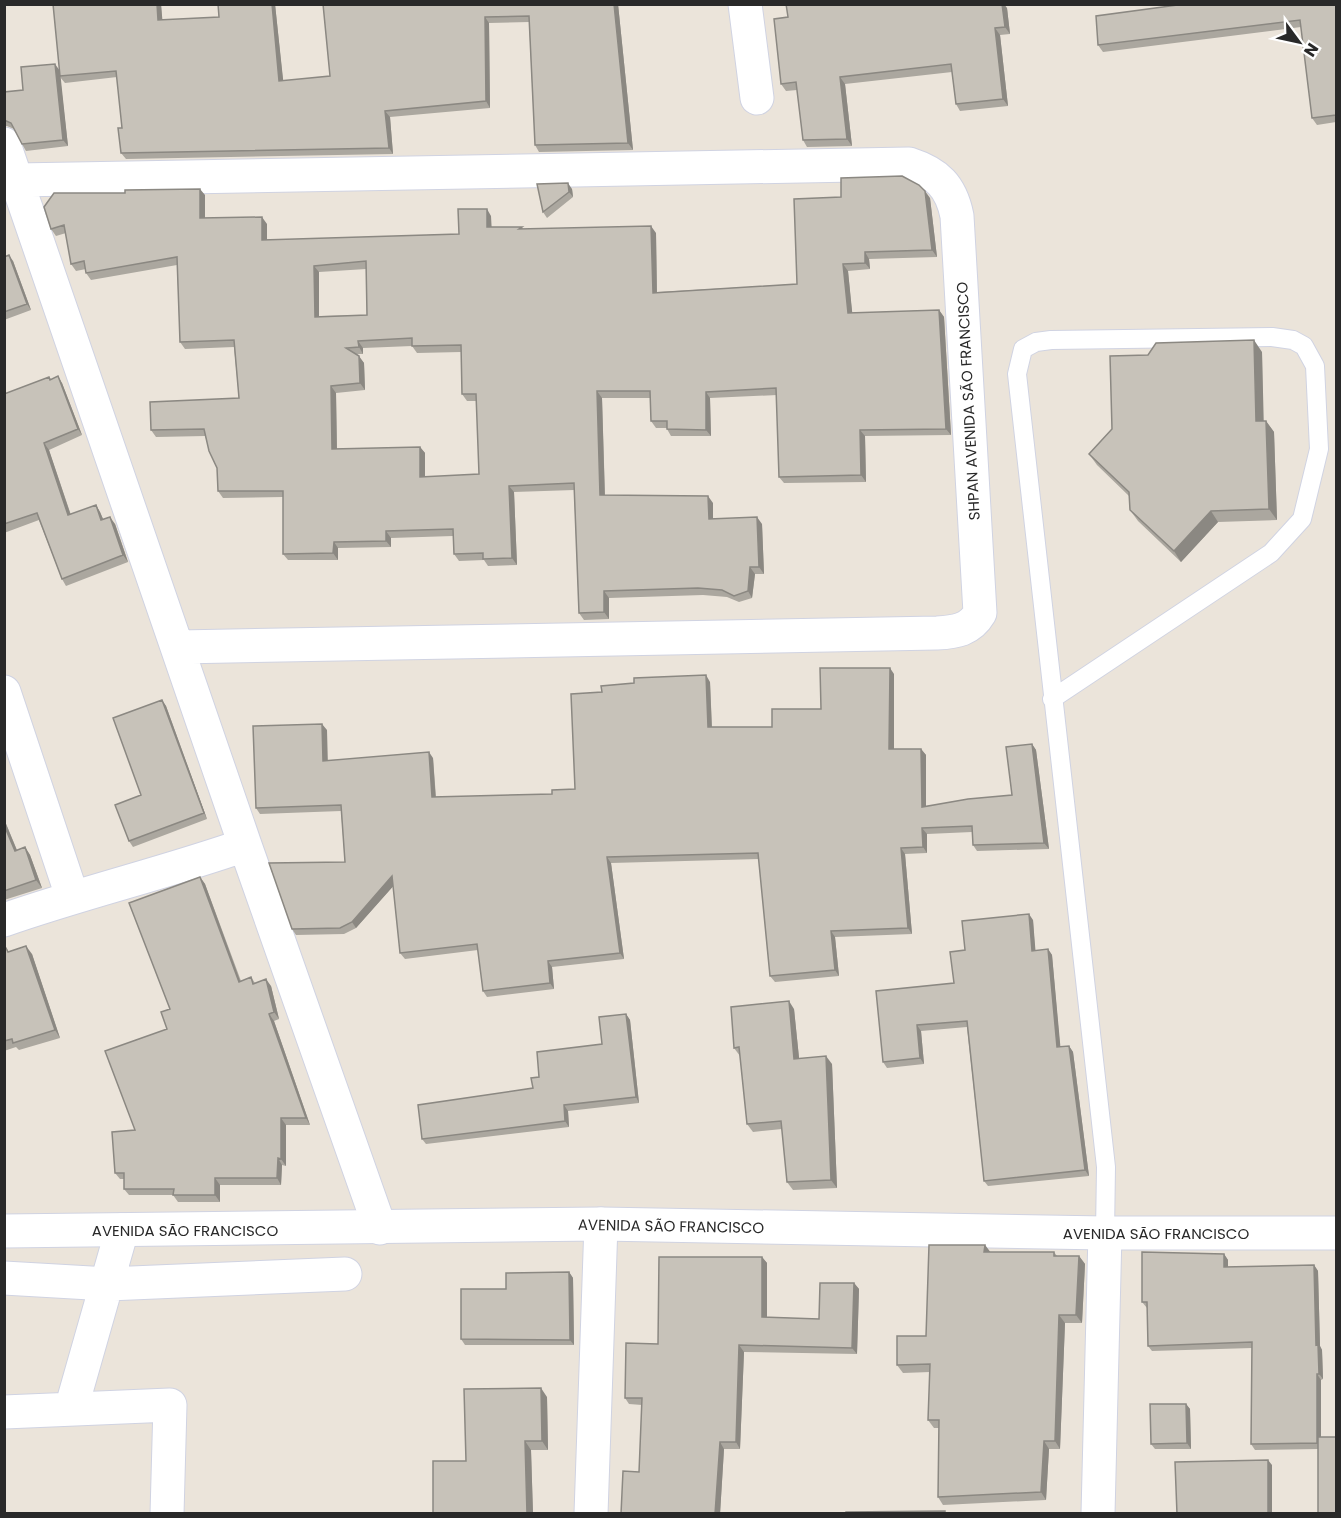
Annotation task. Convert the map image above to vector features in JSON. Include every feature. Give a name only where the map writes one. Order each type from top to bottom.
[{"type":"street","points":[[745,4],[757,98]]},
{"type":"street","points":[[4,144],[245,845],[380,1228]]},
{"type":"street","name":"SHPAN AVENIDA SÃO FRANCISCO","points":[[17,180],[909,164],[928,170],[954,197],[957,216],[980,613],[974,623],[965,629],[937,633],[178,647]]},
{"type":"street","points":[[4,692],[72,896]]},
{"type":"street","points":[[4,920],[72,896],[201,860],[245,845]]},
{"type":"street","points":[[591,1514],[601,1224]]},
{"type":"street","name":"AVENIDA SÃO FRANCISCO","points":[[4,1231],[601,1224],[1105,1233],[1336,1233]]},
{"type":"street","points":[[71,1409],[122,1230]]},
{"type":"street","points":[[1098,1514],[1105,1233]]},
{"type":"street","points":[[4,1278],[108,1284],[345,1274]]},
{"type":"street","points":[[4,1412],[170,1405],[166,1514]]},
{"type":"lane","points":[[1052,699],[1271,553],[1302,519],[1319,449],[1315,366],[1304,346],[1293,340],[1272,337],[1051,340],[1036,342],[1023,349],[1017,374],[1052,699],[1106,1167],[1105,1233]]},
{"type":"building","points":[[53,4],[157,4],[158,20],[219,17],[218,4],[272,4],[279,81],[330,76],[323,4],[614,4],[628,143],[535,145],[529,16],[485,17],[486,101],[385,111],[389,148],[121,153],[118,128],[122,128],[116,71],[60,76]]},
{"type":"building","points":[[786,4],[1002,4],[1005,27],[995,28],[1003,99],[956,104],[951,64],[840,77],[847,139],[803,140],[796,82],[781,84],[774,19],[788,17]]},
{"type":"building","points":[[1185,4],[1336,4],[1336,115],[1312,118],[1300,20],[1098,45],[1096,16]]},
{"type":"building","points":[[55,64],[63,140],[22,144],[11,123],[4,120],[4,92],[23,90],[21,67]]},
{"type":"building","points":[[902,176],[925,191],[932,250],[865,252],[865,263],[843,264],[848,313],[939,310],[946,429],[860,430],[861,475],[779,477],[776,388],[706,392],[706,430],[667,429],[667,421],[651,421],[650,391],[597,391],[600,495],[708,496],[709,519],[757,517],[759,567],[750,567],[748,591],[734,596],[722,590],[698,588],[604,591],[604,612],[579,613],[574,483],[509,486],[512,558],[483,559],[483,553],[454,554],[453,529],[386,531],[386,541],[334,542],[333,553],[283,554],[283,491],[218,491],[217,468],[209,451],[204,429],[151,430],[150,402],[239,398],[234,340],[180,342],[177,257],[86,273],[84,261],[71,264],[64,225],[51,229],[44,207],[54,193],[125,193],[125,190],[200,189],[200,218],[262,217],[262,240],[459,234],[458,209],[487,209],[487,227],[522,227],[519,229],[651,226],[653,293],[797,284],[794,199],[841,197],[841,178]],"holes":[[[366,261],[367,315],[315,317],[314,266]],[[412,338],[412,346],[461,345],[462,394],[476,394],[479,474],[420,477],[420,447],[332,449],[331,386],[360,383],[359,356],[346,348],[359,347],[358,341]]]},
{"type":"building","points":[[568,183],[569,192],[543,212],[537,184]]},
{"type":"building","points":[[9,255],[27,304],[4,312],[4,257]]},
{"type":"building","points":[[1254,340],[1256,421],[1266,421],[1269,509],[1211,511],[1174,551],[1130,510],[1129,492],[1089,454],[1112,429],[1110,356],[1148,355],[1156,343]]},
{"type":"building","points":[[58,376],[78,429],[44,443],[68,515],[96,505],[101,520],[110,517],[123,555],[62,579],[37,513],[4,524],[4,394],[49,377],[50,380]]},
{"type":"building","points":[[820,668],[890,668],[889,749],[921,749],[922,807],[968,799],[1012,795],[1006,747],[1032,744],[1044,843],[973,845],[972,826],[922,828],[923,847],[901,848],[908,928],[831,931],[835,970],[770,976],[758,853],[607,857],[620,953],[548,961],[550,983],[483,991],[477,944],[400,953],[392,876],[352,922],[340,928],[292,929],[269,863],[345,862],[341,805],[256,808],[253,726],[322,724],[323,761],[429,752],[432,797],[552,794],[552,790],[575,789],[571,694],[602,692],[601,686],[634,683],[634,678],[706,675],[708,727],[772,727],[772,709],[821,709]]},
{"type":"building","points":[[162,700],[204,813],[129,841],[115,805],[141,795],[113,718]]},
{"type":"building","points":[[4,825],[15,851],[25,847],[36,880],[4,891]]},
{"type":"building","points":[[200,877],[239,982],[251,977],[253,984],[266,979],[274,1012],[269,1014],[306,1118],[281,1118],[281,1159],[278,1158],[277,1178],[215,1178],[215,1195],[173,1195],[174,1189],[124,1189],[124,1173],[115,1173],[112,1132],[135,1130],[105,1051],[167,1029],[161,1012],[170,1009],[129,903]]},
{"type":"building","points":[[1029,914],[1032,951],[1048,949],[1057,1047],[1069,1046],[1085,1170],[984,1181],[967,1021],[917,1025],[920,1058],[883,1062],[876,991],[954,983],[950,952],[965,950],[962,921]]},
{"type":"building","points":[[26,946],[55,1030],[13,1043],[12,1039],[4,1041],[4,948],[8,952]]},
{"type":"building","points":[[789,1001],[794,1059],[826,1056],[831,1180],[787,1182],[781,1121],[747,1124],[739,1047],[734,1048],[731,1007]]},
{"type":"building","points":[[626,1014],[636,1097],[564,1105],[565,1121],[422,1139],[418,1105],[533,1088],[531,1078],[539,1077],[537,1052],[602,1044],[599,1017]]},
{"type":"building","points":[[929,1245],[985,1245],[984,1252],[1054,1252],[1054,1256],[1079,1256],[1076,1315],[1059,1315],[1055,1441],[1044,1441],[1041,1492],[938,1497],[939,1420],[928,1420],[930,1364],[897,1365],[897,1336],[926,1336]]},
{"type":"building","points":[[1142,1252],[1224,1254],[1224,1267],[1314,1265],[1319,1374],[1317,1374],[1317,1443],[1251,1444],[1252,1342],[1148,1346],[1147,1302],[1142,1302]]},
{"type":"building","points":[[659,1257],[762,1257],[762,1317],[819,1319],[820,1283],[854,1283],[852,1348],[739,1345],[736,1442],[720,1442],[715,1514],[621,1514],[623,1471],[639,1472],[642,1398],[625,1398],[626,1343],[658,1344]]},
{"type":"building","points":[[569,1272],[570,1340],[461,1339],[461,1289],[506,1289],[506,1273]]},
{"type":"building","points":[[541,1388],[542,1441],[525,1441],[527,1514],[433,1514],[433,1461],[466,1461],[464,1389]]},
{"type":"building","points":[[1150,1404],[1186,1404],[1187,1443],[1151,1444]]},
{"type":"building","points":[[1318,1437],[1336,1437],[1336,1514],[1318,1514]]},
{"type":"building","points":[[1268,1460],[1268,1514],[1177,1514],[1175,1462]]},
{"type":"building","points":[[945,1511],[945,1514],[846,1514],[846,1512]]}]
